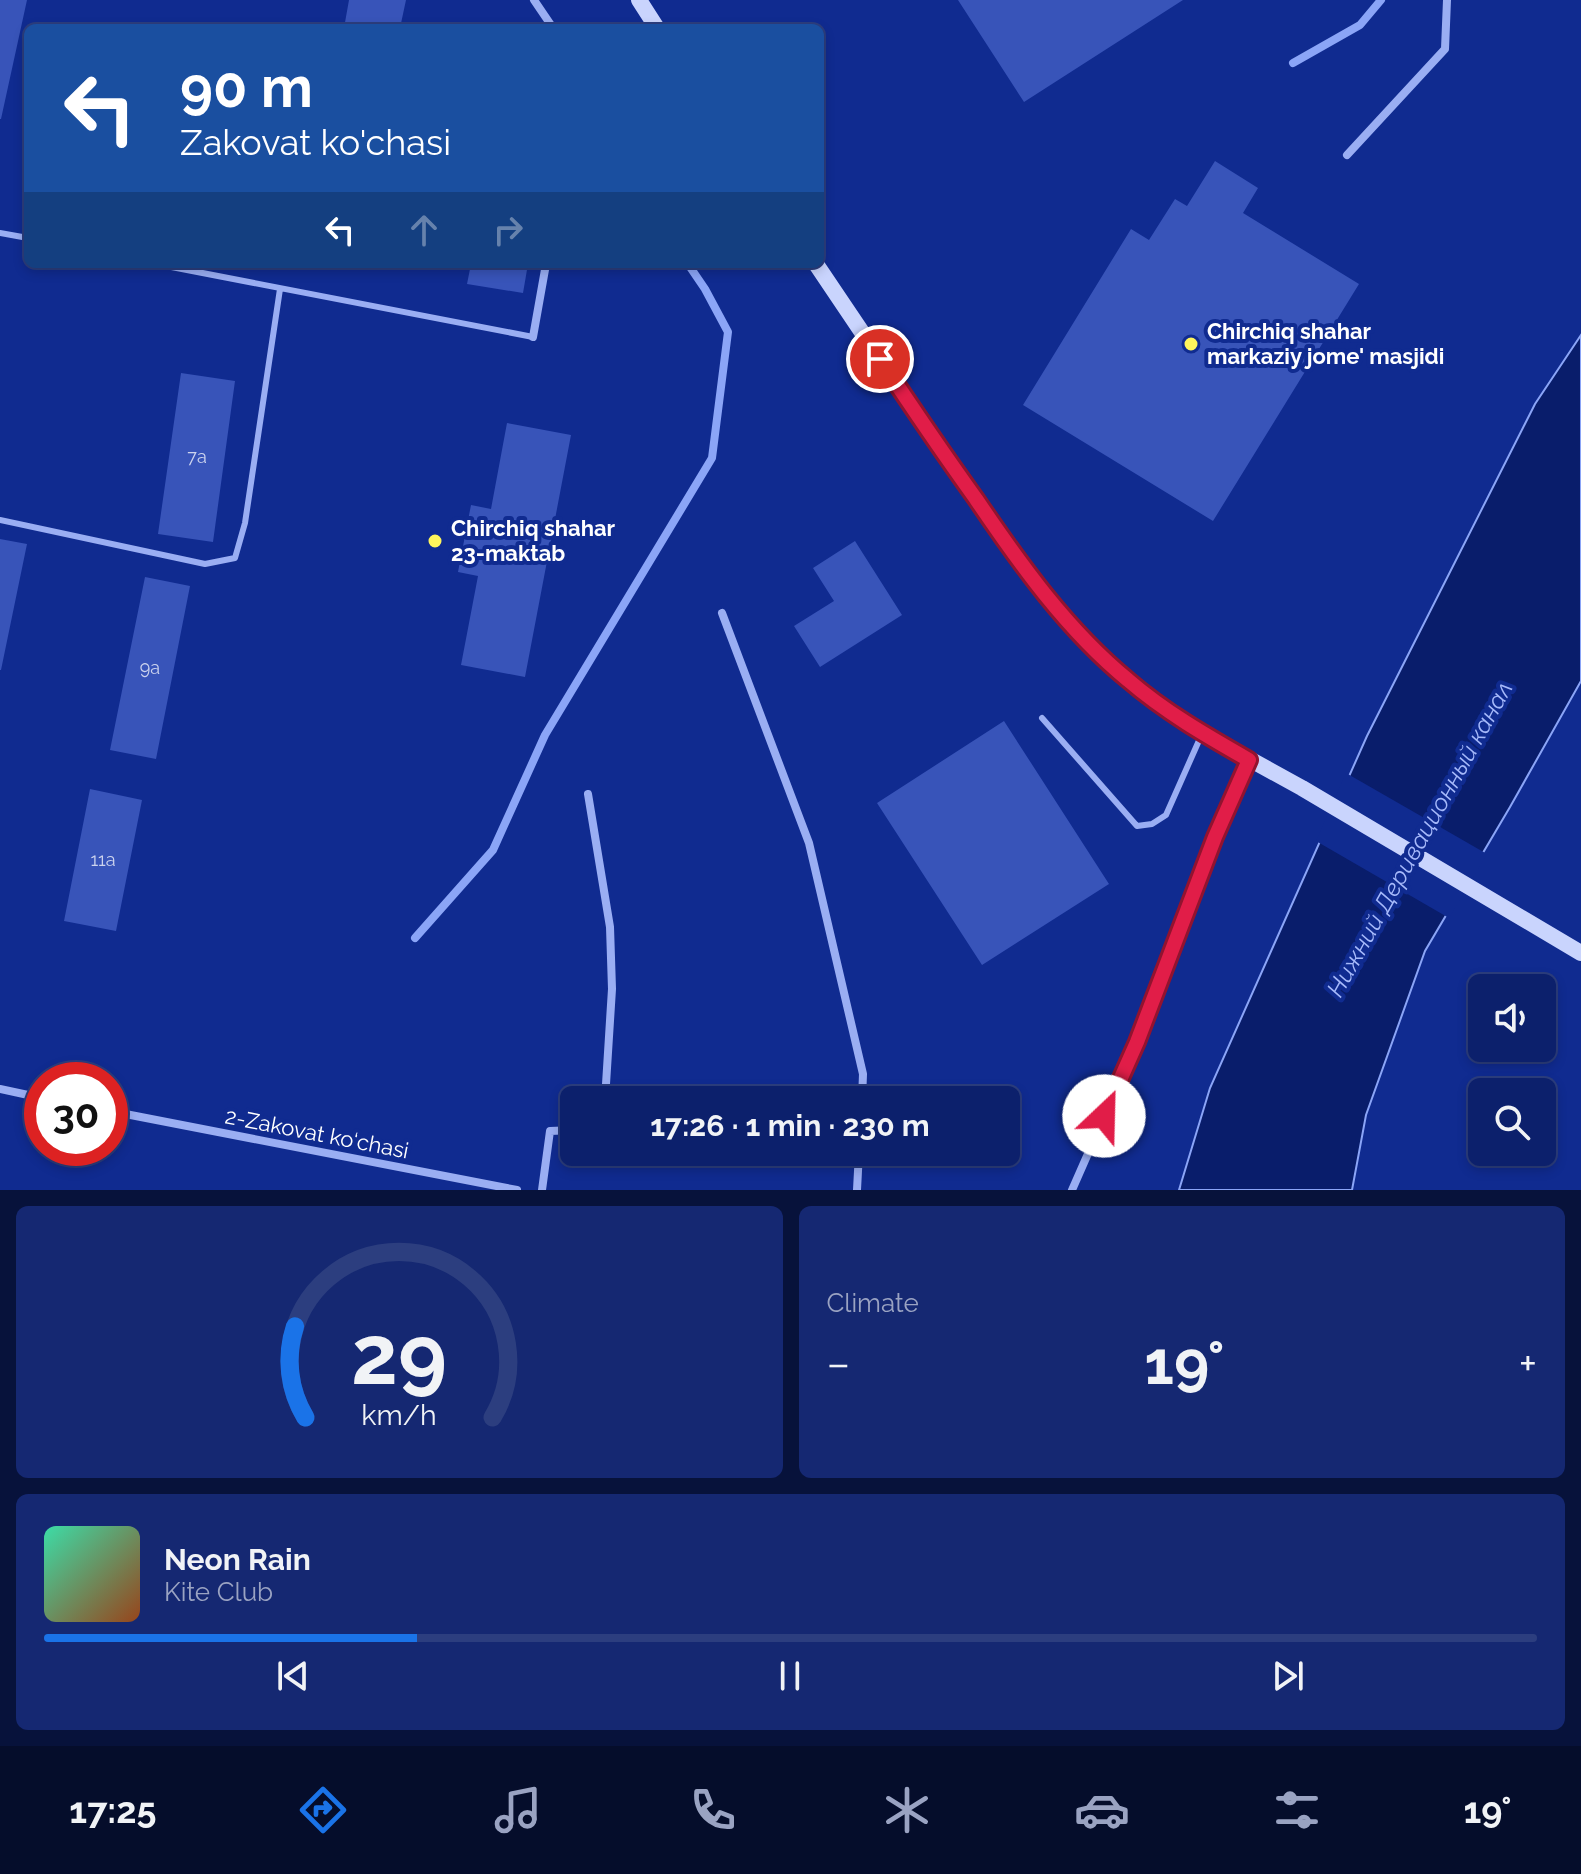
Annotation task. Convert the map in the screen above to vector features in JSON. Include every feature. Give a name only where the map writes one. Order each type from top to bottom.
[{"type":"main road","points":[[639,0],[654,24]]},
{"type":"main road","points":[[819,268],[992,524],[1060,614],[1093,649],[1164,708],[1202,733],[1302,788],[1581,953]]},
{"type":"street","points":[[534,0],[550,24]]},
{"type":"street","points":[[1347,155],[1445,49],[1447,0]]},
{"type":"street","points":[[533,337],[545,268]]},
{"type":"street","points":[[722,613],[809,843],[863,1074],[863,1086]]},
{"type":"street","points":[[1072,1190],[1137,1042],[1215,837],[1249,760]]},
{"type":"street","points":[[588,794],[610,927],[612,989],[606,1086]]},
{"type":"street","points":[[0,1089],[24,1094]]},
{"type":"street","name":"2-Zakovat ko‘chasi","points":[[128,1114],[517,1190]]},
{"type":"street","points":[[542,1190],[550,1131],[560,1131]]},
{"type":"street","points":[[857,1190],[858,1166]]},
{"type":"lane","points":[[0,233],[24,237]]},
{"type":"lane","points":[[176,268],[533,337]]},
{"type":"lane","points":[[0,520],[205,564],[235,558],[245,523],[280,289]]},
{"type":"lane","points":[[1042,718],[1137,826],[1152,824],[1166,815],[1202,733]]},
{"type":"water","name":"Нижний Деривационный канал","points":[[1581,335],[1581,681],[1425,951],[1366,1115],[1352,1190],[1179,1190],[1210,1088],[1367,736],[1535,404]]},
{"type":"pier","points":[[1346,773],[1487,854],[1449,918],[1316,841]]},
{"type":"building","points":[[0,0],[27,0],[1,119],[0,119]]},
{"type":"building","points":[[349,0],[406,0],[401,24],[345,24]]},
{"type":"building","points":[[958,0],[1183,0],[1024,102]]},
{"type":"building","name":"Chirchiq shahar markaziy jome' masjidi","points":[[1215,161],[1258,188],[1243,213],[1359,284],[1213,521],[1023,405],[1131,229],[1149,240],[1175,199],[1187,206]]},
{"type":"building","points":[[470,268],[527,268],[523,293],[467,284]]},
{"type":"building","points":[[181,373],[235,381],[213,542],[158,534]]},
{"type":"building","points":[[507,423],[571,435],[525,677],[461,665],[478,576],[458,572],[471,505],[491,509]]},
{"type":"building","points":[[0,539],[27,544],[1,670],[0,670]]},
{"type":"building","points":[[855,541],[902,615],[820,667],[794,626],[834,601],[813,568]]},
{"type":"building","points":[[145,577],[190,586],[156,759],[110,750]]},
{"type":"building","points":[[1004,721],[1109,884],[982,965],[877,803]]},
{"type":"building","points":[[90,789],[142,800],[116,931],[64,921]]},
{"type":"waterway","points":[[1293,63],[1360,25],[1381,0]]},
{"type":"waterway","points":[[415,938],[493,850],[545,735],[712,458],[728,332],[691,268]]},
{"type":"place","name":"Chirchiq shahar markaziy jome' masjidi","points":[[1191,344]]},
{"type":"place","name":"Chirchiq shahar 23-maktab","points":[[435,541]]},
{"type":"route","points":[[880,359],[1001,536],[1060,614],[1093,649],[1164,708],[1249,760],[1215,837],[1137,1042],[1104,1116]]}]
